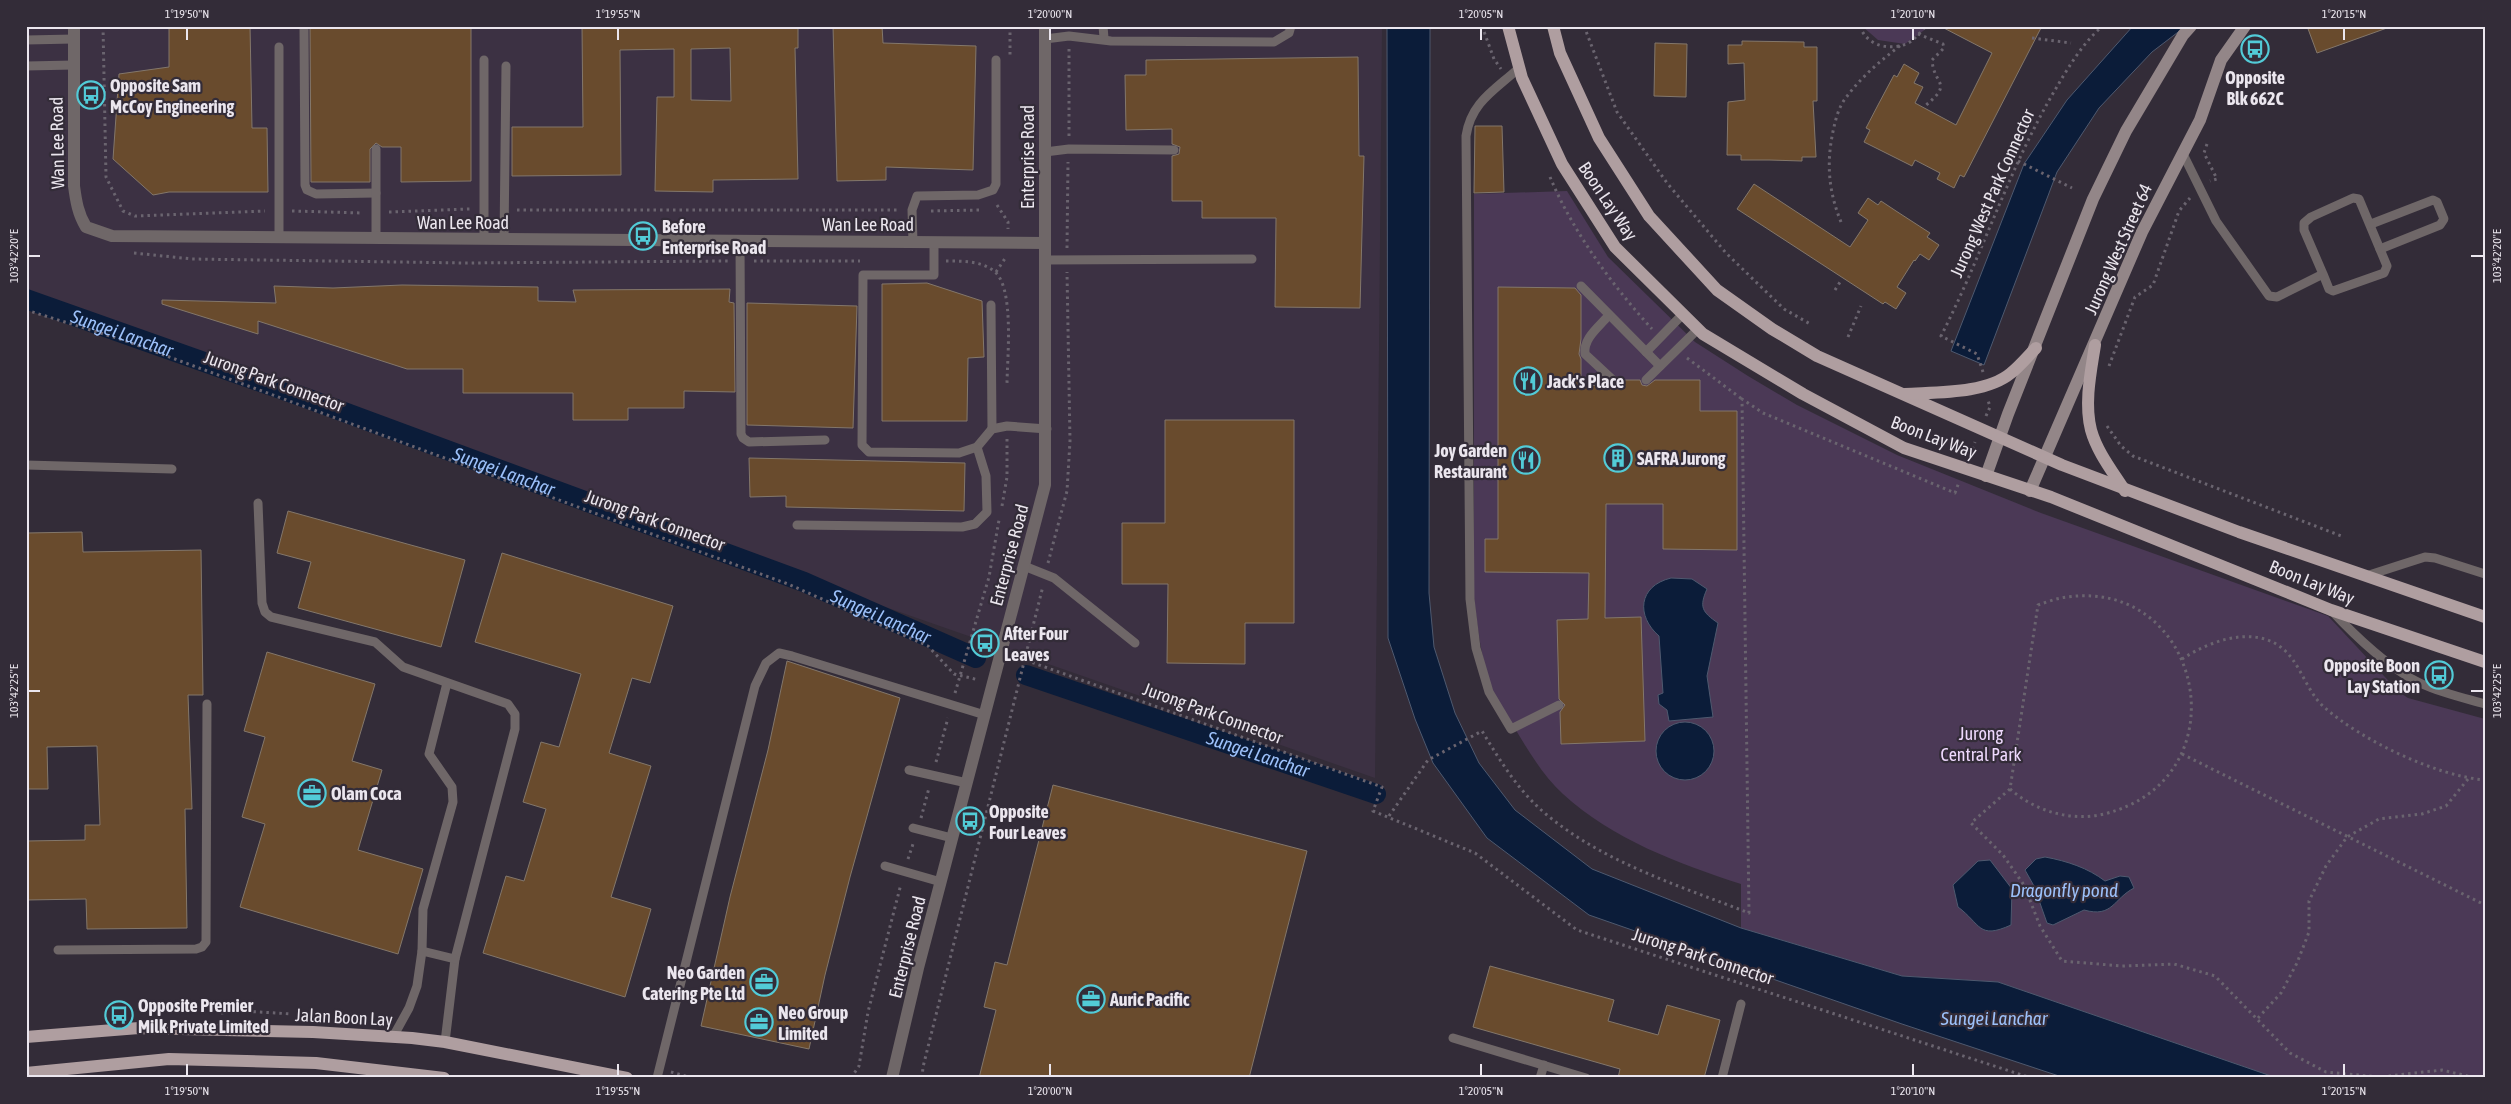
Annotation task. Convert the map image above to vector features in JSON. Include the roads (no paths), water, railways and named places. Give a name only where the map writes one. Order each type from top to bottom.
[{"type":"main road","name":"Boon Lay Way","points":[[1508,26],[1519,68],[1562,164],[1615,247],[1703,334],[1803,394],[1904,448],[2116,522],[2331,610],[2485,662]]},
{"type":"main road","name":"Boon Lay Way","points":[[1553,26],[1560,52],[1599,138],[1648,216],[1717,290],[1817,356],[1980,430],[2000,436],[2125,491],[2485,617]]},
{"type":"main road","points":[[2095,344],[2088,400],[2091,429],[2100,450],[2125,491]]},
{"type":"main road","points":[[1903,394],[1965,390],[1985,386],[2010,374],[2036,348]]},
{"type":"main road","name":"Jalan Boon Lay","points":[[26,1037],[139,1028],[392,1036],[445,1042],[627,1078]]},
{"type":"main road","points":[[26,1073],[170,1059],[316,1063],[444,1078]]},
{"type":"street","points":[[1986,476],[2093,199],[2126,131],[2183,35],[2191,26]]},
{"type":"street","name":"Jurong West Street 64","points":[[2030,491],[2142,232],[2200,120],[2221,60],[2245,26]]},
{"type":"street","name":"Wan Lee Road","points":[[74,32],[74,186],[80,217],[86,227],[98,233],[119,237],[1045,243]]},
{"type":"street","name":"Enterprise Road","points":[[892,1078],[952,838],[1045,485],[1047,429],[1045,33]]},
{"type":"lane","points":[[1103,26],[1104,38]]},
{"type":"lane","points":[[1045,33],[1104,38],[1111,41],[1274,42],[1289,33],[1291,26]]},
{"type":"lane","points":[[304,28],[305,185],[307,190],[316,194],[376,193]]},
{"type":"lane","points":[[26,40],[74,32]]},
{"type":"lane","points":[[279,47],[280,238]]},
{"type":"lane","points":[[484,60],[484,240]]},
{"type":"lane","points":[[913,242],[912,210],[917,196],[978,195],[993,190],[996,184],[996,60]]},
{"type":"lane","points":[[26,66],[74,65]]},
{"type":"lane","points":[[504,240],[506,66]]},
{"type":"lane","points":[[1519,68],[1477,104],[1472,113],[1466,136],[1470,599],[1476,648],[1490,692],[1511,729],[1559,705]]},
{"type":"lane","points":[[376,148],[376,239]]},
{"type":"lane","points":[[1045,152],[1068,150],[1174,150]]},
{"type":"lane","points":[[2183,154],[2216,221],[2269,296],[2277,297],[2323,274]]},
{"type":"lane","points":[[2356,198],[2359,199],[2372,224],[2387,266],[2384,273],[2333,291],[2329,289],[2304,230],[2304,223],[2311,217],[2356,198]]},
{"type":"lane","points":[[2372,224],[2433,200],[2437,202],[2444,219],[2440,225],[2380,250]]},
{"type":"lane","points":[[740,240],[741,434],[743,438],[750,442],[825,440]]},
{"type":"lane","points":[[934,242],[934,275],[864,276],[862,445],[869,452],[959,453],[977,447],[992,429],[1007,426],[1047,429]]},
{"type":"lane","points":[[1045,260],[1252,259]]},
{"type":"lane","points":[[1581,286],[1608,316],[1660,366]]},
{"type":"lane","points":[[991,304],[992,429]]},
{"type":"lane","points":[[1646,352],[1683,314]]},
{"type":"lane","points":[[1608,316],[1586,342],[1584,348],[1585,354],[1614,380]]},
{"type":"lane","points":[[1646,380],[1698,329]]},
{"type":"lane","points":[[797,525],[962,527],[975,524],[987,512],[986,476],[977,447]]},
{"type":"lane","points":[[26,465],[172,469]]},
{"type":"lane","points":[[258,503],[262,604],[265,612],[271,617],[374,642],[403,667],[512,707],[516,720],[515,729],[455,959],[445,1042]]},
{"type":"lane","points":[[2366,576],[2425,557],[2436,558],[2485,574]]},
{"type":"lane","points":[[1024,566],[1054,578],[1135,643]]},
{"type":"lane","points":[[2331,610],[2358,639],[2409,677],[2423,684],[2485,704]]},
{"type":"lane","points":[[657,1078],[755,686],[766,664],[779,654],[792,656],[985,715]]},
{"type":"lane","points":[[392,1036],[409,1008],[417,986],[422,950],[423,909],[453,802],[452,787],[430,754],[447,682]]},
{"type":"lane","points":[[58,950],[196,949],[202,947],[206,942],[207,704]]},
{"type":"lane","points":[[910,770],[967,783]]},
{"type":"lane","points":[[913,828],[952,838]]},
{"type":"lane","points":[[885,866],[941,882]]},
{"type":"lane","points":[[422,950],[455,959]]},
{"type":"lane","points":[[1722,1078],[1741,1004]]},
{"type":"lane","points":[[1453,1038],[1586,1078]]},
{"type":"lane","points":[[1540,1078],[1544,1065]]},
{"type":"water","name":"Sungei Lanchar","points":[[1387,26],[1430,26],[1429,593],[1434,647],[1455,713],[1479,763],[1515,810],[1592,869],[1741,928],[1902,976],[1998,982],[2277,1078],[2065,1078],[1902,1024],[1589,915],[1487,838],[1433,763],[1415,719],[1388,638]]},
{"type":"water","points":[[2133,26],[2186,26],[2152,52],[2099,108],[2057,172],[1984,365],[1951,351],[2024,164],[2067,100]]},
{"type":"water","points":[[1671,578],[1692,579],[1707,589],[1703,600],[1704,609],[1708,616],[1718,623],[1707,676],[1713,717],[1669,721],[1667,710],[1659,704],[1658,695],[1663,693],[1659,636],[1647,620],[1644,603],[1652,588],[1660,582]]},
{"type":"water","points":[[1685,722],[1696,724],[1709,735],[1714,751],[1712,762],[1701,775],[1685,780],[1674,778],[1661,767],[1656,751],[1658,740],[1669,727]]},
{"type":"water","name":"Dragonfly pond","points":[[2045,857],[2092,872],[2105,881],[2120,876],[2129,877],[2134,888],[2107,909],[2094,912],[2084,910],[2053,925],[2047,923],[2034,886],[2025,870],[2036,859]]},
{"type":"water","name":"Dragonfly pond","points":[[1990,860],[2012,889],[2011,925],[1992,931],[1981,928],[1958,907],[1953,885],[1978,861]]},
{"type":"waterway","name":"Sungei Lanchar","points":[[26,299],[306,398],[804,582],[976,658]]},
{"type":"waterway","name":"Sungei Lanchar","points":[[1026,675],[1376,794]]},
{"type":"place","name":"Opposite Blk 662C","points":[[2255,49]]},
{"type":"place","name":"Opposite Sam McCoy Engineering","points":[[91,95]]},
{"type":"place","name":"Before Enterprise Road","points":[[643,236]]},
{"type":"place","name":"Jack's Place","points":[[1528,381]]},
{"type":"place","name":"SAFRA Jurong","points":[[1618,458]]},
{"type":"place","name":"Joy Garden Restaurant","points":[[1526,460]]},
{"type":"place","name":"After Four Leaves","points":[[985,643]]},
{"type":"place","name":"Opposite Boon Lay Station","points":[[2439,675]]},
{"type":"place","name":"Olam Coca","points":[[312,793]]},
{"type":"place","name":"Opposite Four Leaves","points":[[970,821]]},
{"type":"place","name":"Neo Garden Catering Pte Ltd","points":[[764,982]]},
{"type":"place","name":"Auric Pacific","points":[[1091,999]]},
{"type":"place","name":"Opposite Premier Milk Private Limited","points":[[119,1015]]},
{"type":"place","name":"Neo Group Limited","points":[[759,1022]]},
{"type":"park label","name":"Jurong Central Park","points":[[1981,743]]}]
